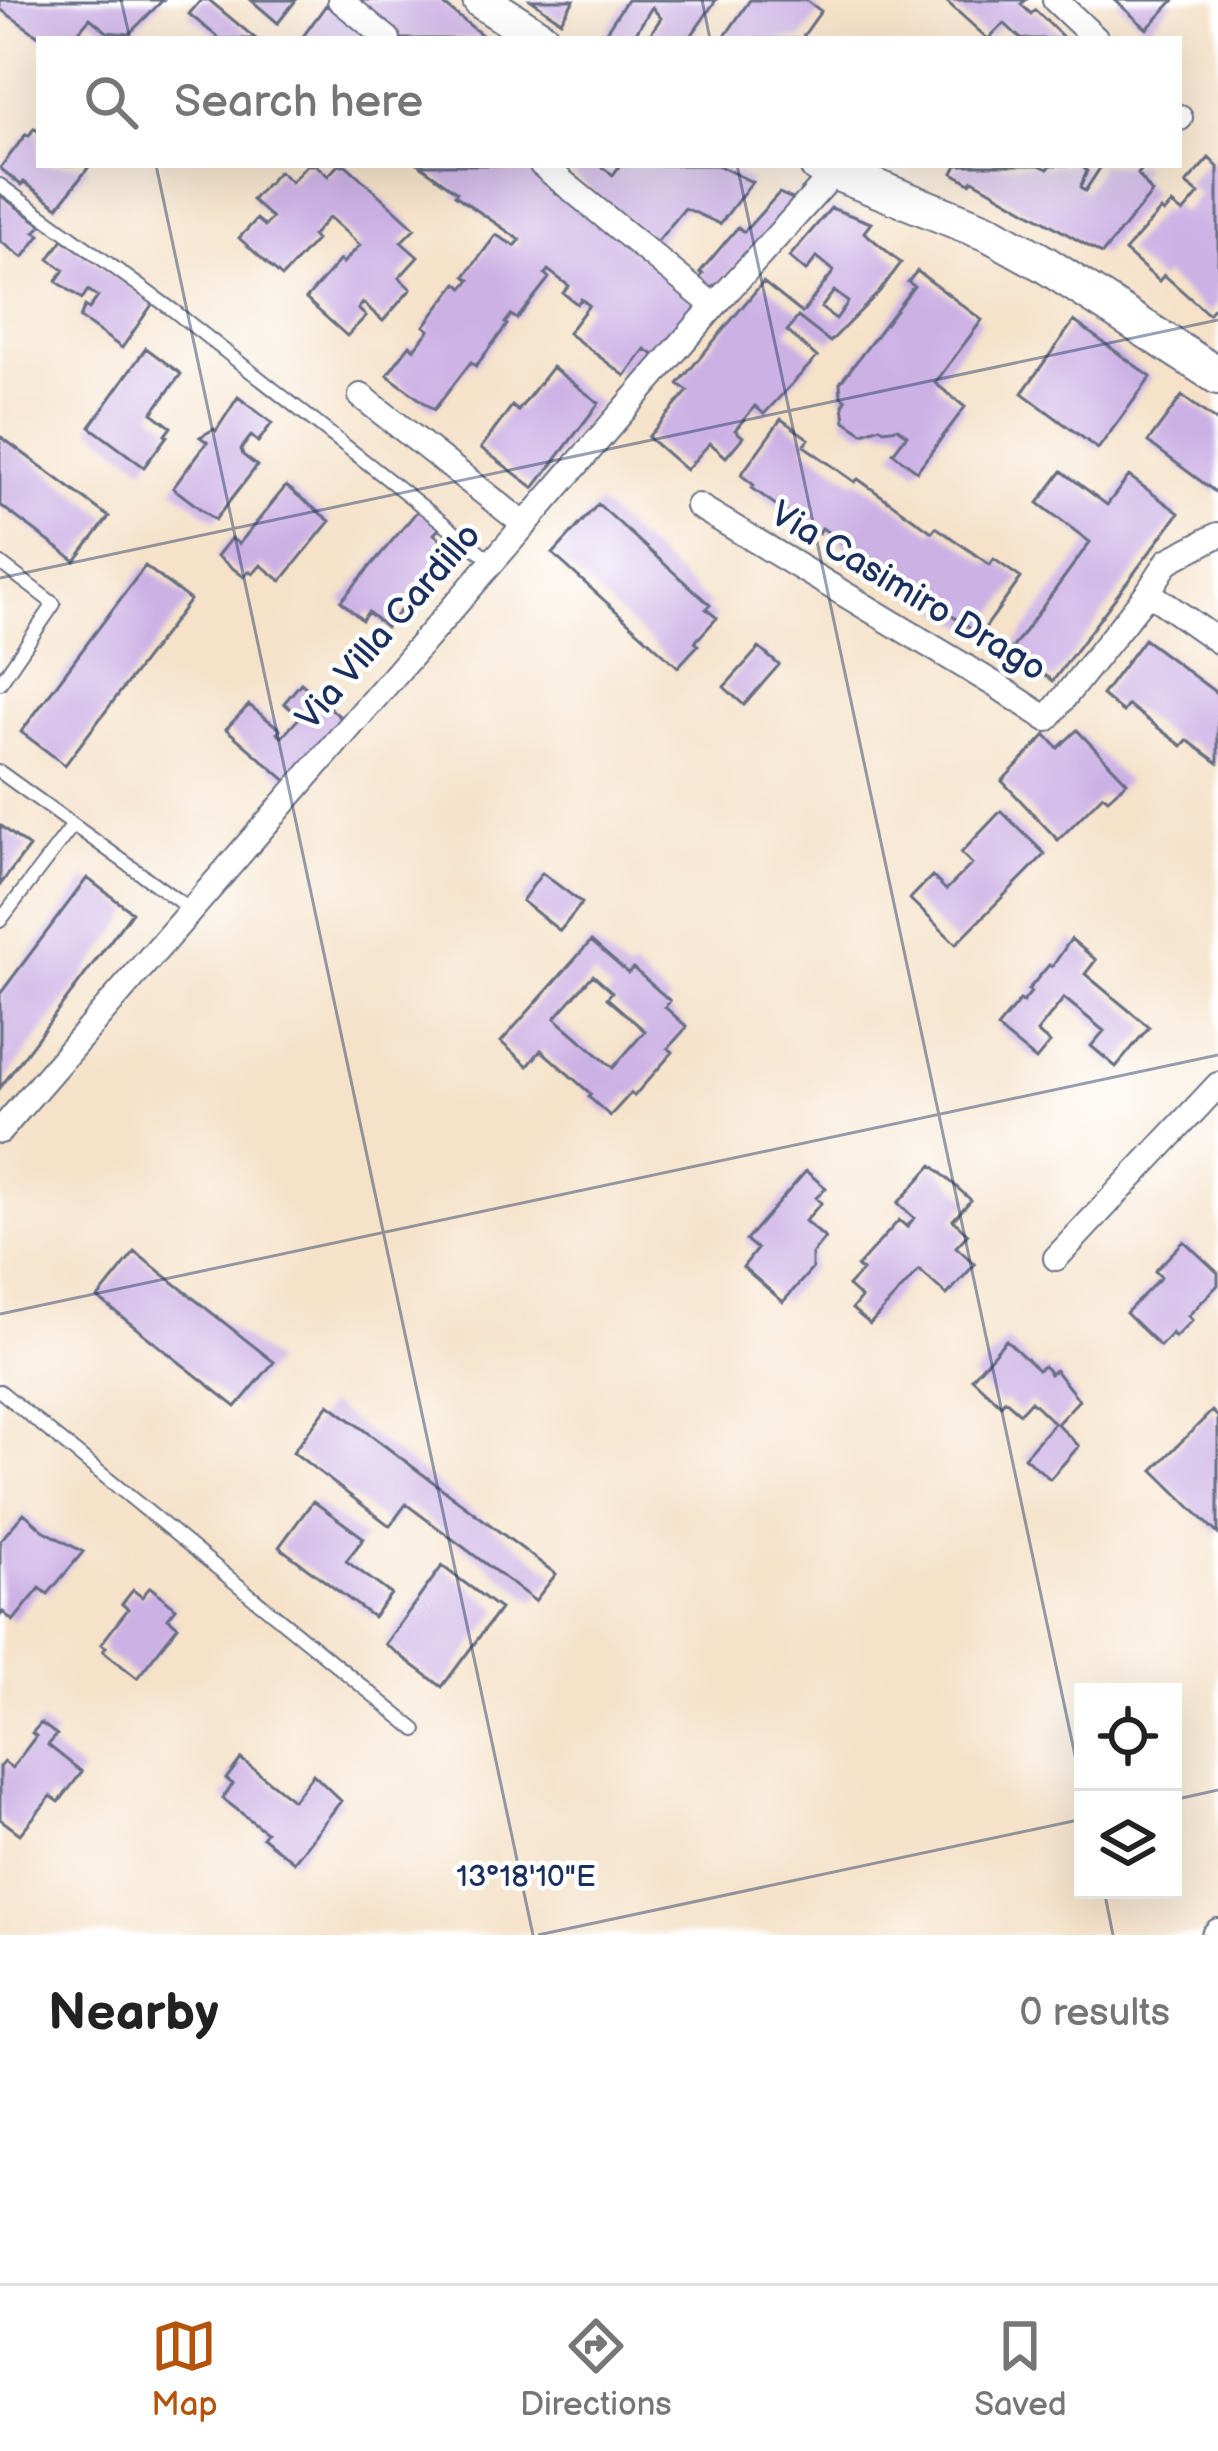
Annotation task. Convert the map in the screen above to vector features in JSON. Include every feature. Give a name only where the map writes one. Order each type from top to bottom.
[{"type":"street","points":[[340,0],[384,36]]},
{"type":"street","points":[[481,0],[536,36]]},
{"type":"street","points":[[1054,0],[1093,36]]},
{"type":"street","points":[[546,168],[714,306]]},
{"type":"street","points":[[826,169],[991,234],[1218,376]]},
{"type":"street","name":"Via Villa Cardillo","points":[[0,1131],[714,306],[826,169]]},
{"type":"street","points":[[361,396],[525,525]]},
{"type":"street","name":"Via Casimiro Drago","points":[[698,506],[999,686],[1046,719],[1168,561],[1218,535]]},
{"type":"street","points":[[1148,592],[1218,641]]},
{"type":"street","points":[[1056,1258],[1218,1085]]},
{"type":"lane","points":[[0,185],[174,311],[493,562]]},
{"type":"lane","points":[[0,563],[54,604],[0,683]]},
{"type":"lane","points":[[0,772],[191,910]]},
{"type":"lane","points":[[0,921],[73,825]]},
{"type":"lane","points":[[0,1391],[416,1730]]},
{"type":"building","points":[[0,0],[163,0],[129,34],[107,32],[90,18],[75,36],[39,36],[0,9]]},
{"type":"building","points":[[201,0],[209,0],[252,36],[216,36],[189,14]]},
{"type":"building","points":[[251,0],[296,0],[278,23]]},
{"type":"building","points":[[351,0],[438,0],[483,36],[398,36]]},
{"type":"building","points":[[531,0],[574,0],[561,21]]},
{"type":"building","points":[[627,0],[716,0],[691,36],[649,36],[661,18],[652,7],[634,36],[603,36]]},
{"type":"building","points":[[750,0],[806,0],[821,11],[803,36],[725,36]]},
{"type":"building","points":[[945,0],[1026,0],[1021,4],[1031,14],[1035,10],[1062,36],[1018,36],[1004,23],[985,36]]},
{"type":"building","points":[[1115,0],[1174,0],[1147,29]]},
{"type":"building","points":[[326,5],[368,36],[303,36]]},
{"type":"building","points":[[36,130],[36,168],[88,168],[58,207],[0,168]]},
{"type":"building","points":[[1209,158],[1218,167],[1218,303],[1208,314],[1164,275],[1159,281],[1125,251],[1161,210],[1164,213],[1172,204],[1183,213],[1199,194],[1186,184]]},
{"type":"building","points":[[304,168],[319,168],[328,176],[335,168],[349,168],[415,228],[401,242],[418,257],[399,278],[411,289],[383,321],[363,303],[358,309],[366,316],[347,336],[306,299],[360,245],[329,217],[312,236],[316,240],[282,277],[239,238],[257,219],[265,226],[272,218],[252,200],[279,171],[291,182]]},
{"type":"building","points":[[424,168],[533,168],[699,305],[657,357],[645,349],[625,376],[568,333],[589,305],[581,299],[577,304],[563,293],[569,286],[548,270],[549,278],[517,319],[511,315],[476,366],[471,362],[434,410],[387,375],[410,345],[414,349],[426,334],[429,330],[424,326],[457,283],[463,288],[470,280],[465,276],[496,235],[515,246],[520,240]]},
{"type":"building","points":[[565,168],[603,168],[613,175],[618,168],[723,168],[752,182],[720,224],[685,208],[656,243]]},
{"type":"building","points":[[956,168],[1084,168],[1087,171],[1080,188],[1085,191],[1100,168],[1143,168],[1138,174],[1152,193],[1102,254],[953,173]]},
{"type":"building","points":[[779,193],[797,201],[717,288],[714,285],[709,290],[698,281],[700,272],[738,227],[744,232]]},
{"type":"building","points":[[0,195],[42,225],[23,258],[0,241]]},
{"type":"building","points":[[831,208],[871,223],[864,232],[901,263],[830,342],[798,317],[787,331],[817,357],[764,414],[755,406],[735,430],[743,437],[726,457],[710,443],[686,470],[648,437],[688,391],[678,384],[763,282],[802,313],[834,271],[817,257],[806,271],[789,257]],"holes":[[[834,291],[848,302],[836,319],[821,308]]]},
{"type":"building","points":[[63,239],[153,303],[122,348],[80,318],[85,306],[89,309],[98,297],[88,290],[82,299],[56,281],[64,270],[49,259]]},
{"type":"building","points":[[917,271],[982,320],[935,383],[965,407],[917,471],[893,453],[907,435],[898,428],[863,433],[845,421],[846,400],[840,383],[914,286],[908,282]]},
{"type":"building","points":[[1074,321],[1151,377],[1098,449],[1022,393]]},
{"type":"building","points":[[146,348],[181,374],[152,413],[171,427],[144,467],[90,427]]},
{"type":"building","points":[[552,367],[599,403],[534,488],[481,448],[512,406],[518,411]]},
{"type":"building","points":[[1182,396],[1218,422],[1218,494],[1148,442]]},
{"type":"building","points":[[238,397],[272,423],[258,442],[251,436],[241,449],[257,466],[215,520],[173,488],[207,442],[200,437],[216,431]]},
{"type":"building","points":[[781,419],[809,439],[804,446],[855,482],[858,479],[932,532],[936,527],[990,565],[994,559],[1021,578],[980,635],[912,589],[914,585],[903,578],[899,583],[822,528],[819,533],[805,526],[752,488],[741,475]]},
{"type":"building","points":[[0,436],[109,517],[75,561],[0,505]]},
{"type":"building","points":[[1062,471],[1107,505],[1129,476],[1179,513],[1053,681],[1011,650],[1090,542],[1038,503]]},
{"type":"building","points":[[286,486],[330,521],[281,581],[261,565],[244,577],[217,556],[231,538],[239,544]]},
{"type":"building","points":[[598,504],[710,605],[706,609],[717,618],[678,667],[553,554]]},
{"type":"building","points":[[419,509],[441,527],[434,534],[452,550],[386,627],[368,612],[362,620],[341,601]]},
{"type":"building","points":[[145,566],[190,600],[65,765],[21,732]]},
{"type":"building","points":[[1144,639],[1218,694],[1218,763],[1187,740],[1182,746],[1128,705],[1123,712],[1102,695]]},
{"type":"building","points":[[759,648],[779,665],[744,705],[724,687]]},
{"type":"building","points":[[301,683],[346,722],[290,784],[226,729],[249,705],[280,729],[277,733],[282,737],[300,717],[284,703]]},
{"type":"building","points":[[1077,730],[1127,782],[1108,799],[1103,795],[1058,840],[1002,781],[1046,735],[1058,748]]},
{"type":"building","points":[[1001,811],[1045,854],[956,944],[910,899],[932,876],[946,890],[972,864],[961,853]]},
{"type":"building","points":[[0,825],[29,847],[0,885]]},
{"type":"building","points":[[542,873],[582,903],[560,931],[522,901]]},
{"type":"building","points":[[87,878],[132,912],[0,1088],[0,994]]},
{"type":"building","points":[[1071,939],[1096,960],[1085,974],[1149,1027],[1116,1067],[1091,1046],[1104,1031],[1064,998],[1037,1032],[1050,1043],[1036,1060],[997,1028]]},
{"type":"building","points":[[591,941],[628,973],[633,968],[670,1001],[665,1007],[687,1027],[668,1048],[673,1052],[610,1116],[541,1050],[528,1066],[501,1042]],"holes":[[[593,975],[612,992],[607,998],[645,1031],[613,1068],[555,1018]]]},
{"type":"building","points":[[932,1165],[971,1200],[953,1220],[968,1234],[956,1247],[975,1264],[947,1295],[919,1270],[870,1324],[852,1309],[861,1298],[848,1286],[862,1271],[857,1267],[899,1220],[907,1227],[914,1218],[898,1203]]},
{"type":"building","points":[[806,1171],[826,1188],[816,1198],[821,1203],[805,1221],[825,1238],[812,1254],[812,1269],[783,1302],[743,1267],[757,1249],[746,1240]]},
{"type":"building","points":[[1184,1241],[1218,1273],[1218,1285],[1188,1316],[1192,1320],[1160,1346],[1126,1313],[1161,1277],[1155,1271]]},
{"type":"building","points":[[135,1252],[274,1362],[236,1407],[98,1298]]},
{"type":"building","points":[[1006,1340],[1038,1370],[1044,1366],[1050,1374],[1055,1370],[1079,1400],[1057,1424],[1079,1446],[1050,1479],[1024,1457],[1054,1423],[1031,1401],[1020,1413],[1005,1400],[1001,1405],[972,1378]]},
{"type":"building","points":[[329,1404],[556,1574],[535,1601],[406,1504],[390,1526],[293,1452]]},
{"type":"building","points":[[1212,1411],[1218,1417],[1218,1534],[1153,1470]]},
{"type":"building","points":[[313,1501],[364,1538],[346,1561],[391,1594],[373,1617],[279,1547]]},
{"type":"building","points":[[24,1513],[43,1530],[83,1552],[48,1594],[40,1588],[13,1621],[3,1612],[0,1616],[0,1541]]},
{"type":"building","points":[[442,1566],[500,1609],[442,1687],[385,1644]]},
{"type":"building","points":[[150,1587],[176,1608],[168,1618],[178,1626],[137,1678],[103,1651],[106,1647],[101,1644],[128,1609],[122,1604],[133,1590],[142,1597]]},
{"type":"building","points":[[41,1723],[57,1735],[48,1745],[82,1772],[59,1802],[51,1796],[20,1834],[0,1819],[0,1766],[4,1762],[12,1768]]},
{"type":"building","points":[[241,1759],[293,1800],[313,1774],[341,1801],[294,1862],[262,1837],[266,1832],[222,1798],[233,1784],[226,1779]]}]
